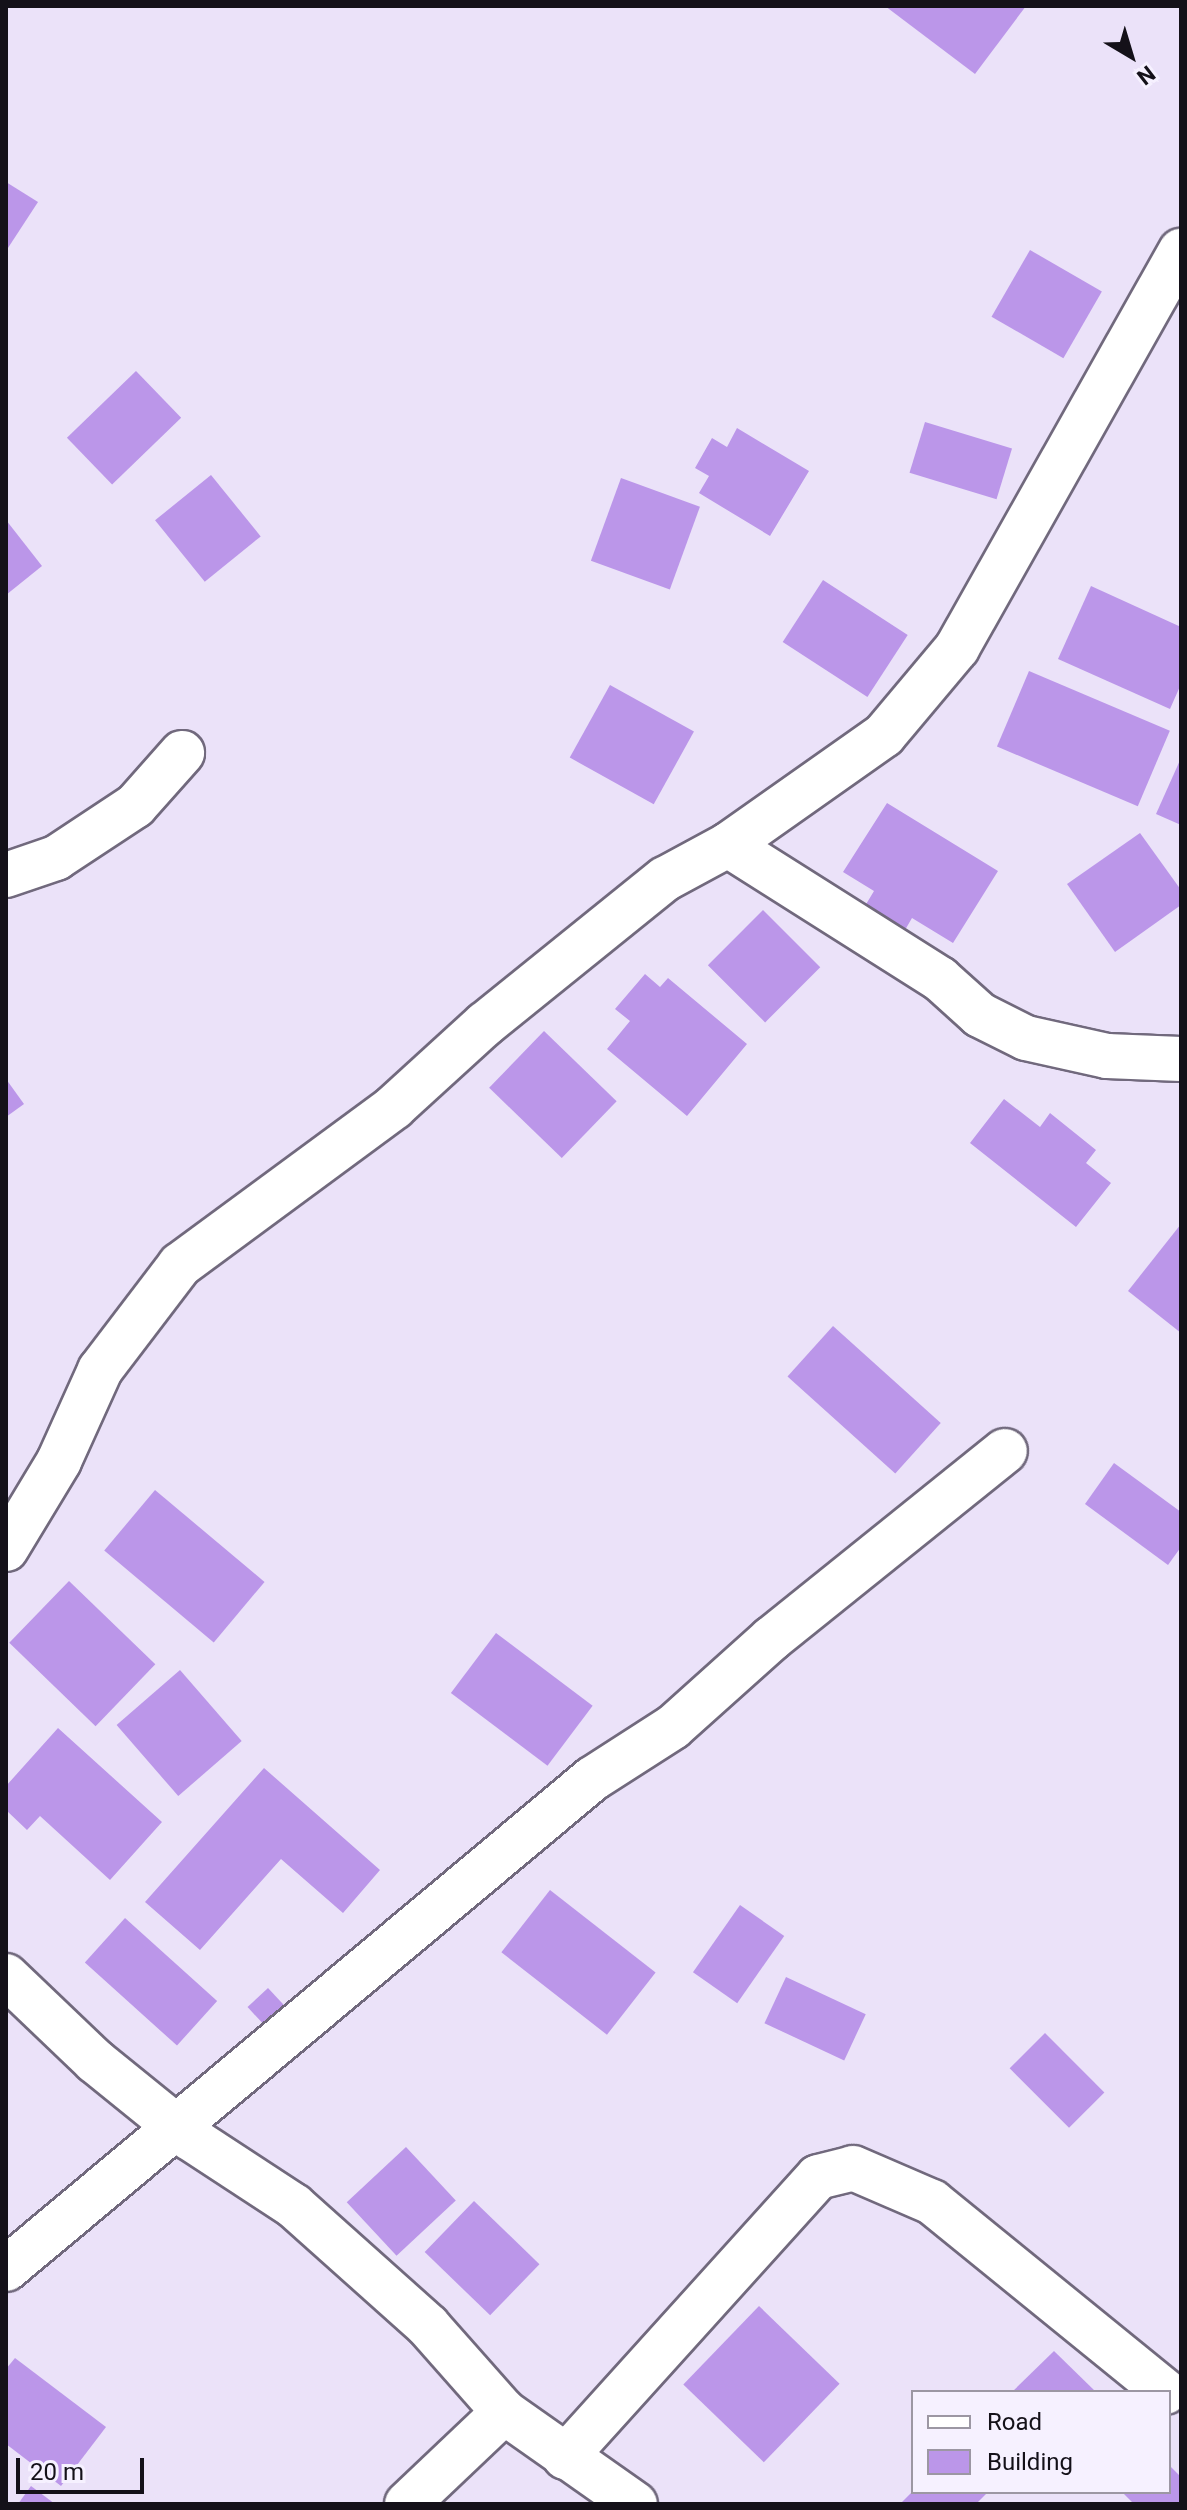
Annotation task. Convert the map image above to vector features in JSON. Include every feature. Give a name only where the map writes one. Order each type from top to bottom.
[{"type":"street","points":[[6,1549],[59,1461],[100,1370],[180,1265],[394,1107],[485,1024],[665,879],[728,845],[884,735],[957,648],[1181,251]]},
{"type":"street","points":[[6,875],[56,858],[135,806],[182,753]]},
{"type":"street","points":[[728,845],[940,979],[980,1015],[1026,1038],[1107,1056],[1181,1059]]},
{"type":"street","points":[[6,2269],[174,2125],[592,1779],[673,1727],[771,1639],[1005,1451]]},
{"type":"street","points":[[6,1976],[95,2061],[174,2125],[294,2206],[428,2326],[504,2412],[635,2504]]},
{"type":"street","points":[[565,2457],[818,2177],[853,2168],[932,2202],[1164,2390]]},
{"type":"street","points":[[407,2504],[504,2412]]},
{"type":"building","points":[[885,6],[1026,6],[975,74]]},
{"type":"building","points":[[6,182],[38,202],[6,251]]},
{"type":"building","points":[[1030,250],[1102,292],[1063,358],[992,317]]},
{"type":"building","points":[[136,371],[181,418],[112,484],[67,438]]},
{"type":"building","points":[[925,422],[1012,449],[997,499],[910,473]]},
{"type":"building","points":[[737,428],[809,471],[770,536],[699,493],[709,476],[695,468],[712,438],[727,447]]},
{"type":"building","points":[[211,475],[261,536],[205,582],[155,520]]},
{"type":"building","points":[[621,478],[700,507],[670,589],[591,561]]},
{"type":"building","points":[[6,520],[42,566],[6,595]]},
{"type":"building","points":[[823,580],[908,635],[867,697],[783,642]]},
{"type":"building","points":[[1091,586],[1181,627],[1181,684],[1170,709],[1058,659]]},
{"type":"building","points":[[1029,671],[1170,731],[1138,806],[997,746]]},
{"type":"building","points":[[610,685],[694,732],[654,804],[570,758]]},
{"type":"building","points":[[1181,758],[1181,825],[1156,814]]},
{"type":"building","points":[[887,803],[998,871],[953,943],[912,918],[905,930],[865,906],[874,891],[843,872]]},
{"type":"building","points":[[1140,833],[1181,890],[1181,905],[1115,952],[1067,884]]},
{"type":"building","points":[[763,910],[820,967],[765,1022],[708,965]]},
{"type":"building","points":[[645,974],[660,987],[668,978],[747,1044],[687,1116],[607,1049],[630,1021],[615,1009]]},
{"type":"building","points":[[544,1031],[617,1101],[562,1158],[489,1088]]},
{"type":"building","points":[[6,1079],[24,1104],[6,1117]]},
{"type":"building","points":[[1004,1099],[1040,1127],[1050,1113],[1096,1150],[1086,1163],[1111,1183],[1076,1227],[970,1143]]},
{"type":"building","points":[[1181,1224],[1181,1333],[1128,1291]]},
{"type":"building","points":[[833,1326],[941,1423],[895,1474],[787,1377]]},
{"type":"building","points":[[1114,1463],[1181,1512],[1181,1547],[1168,1565],[1085,1504]]},
{"type":"building","points":[[155,1490],[265,1582],[214,1642],[104,1551]]},
{"type":"building","points":[[69,1581],[155,1664],[96,1726],[9,1643]]},
{"type":"building","points":[[496,1633],[593,1706],[547,1766],[451,1693]]},
{"type":"building","points":[[180,1670],[242,1741],[178,1796],[117,1725]]},
{"type":"building","points":[[58,1728],[162,1822],[110,1880],[40,1816],[27,1830],[6,1810],[6,1786]]},
{"type":"building","points":[[264,1768],[380,1870],[343,1913],[281,1859],[200,1950],[145,1902]]},
{"type":"building","points":[[550,1890],[656,1972],[607,2035],[501,1952]]},
{"type":"building","points":[[740,1905],[784,1936],[737,2003],[693,1972]]},
{"type":"building","points":[[125,1918],[217,2001],[177,2046],[85,1963]]},
{"type":"building","points":[[786,1977],[866,2014],[844,2060],[764,2023]]},
{"type":"building","points":[[268,1988],[286,2007],[265,2026],[248,2007]]},
{"type":"building","points":[[1045,2033],[1104,2092],[1069,2128],[1010,2068]]},
{"type":"building","points":[[406,2147],[456,2200],[397,2256],[347,2202]]},
{"type":"building","points":[[474,2201],[539,2264],[490,2315],[425,2252]]},
{"type":"building","points":[[759,2306],[840,2384],[764,2462],[683,2384]]},
{"type":"building","points":[[1054,2351],[1094,2390],[1014,2390]]},
{"type":"building","points":[[15,2358],[106,2427],[61,2486],[6,2444],[6,2369]]},
{"type":"building","points":[[1171,2467],[1181,2477],[1181,2504],[1134,2504],[1124,2494],[1171,2494]]},
{"type":"building","points":[[31,2486],[55,2504],[18,2504]]},
{"type":"building","points":[[911,2493],[986,2494],[976,2504],[900,2504]]}]
